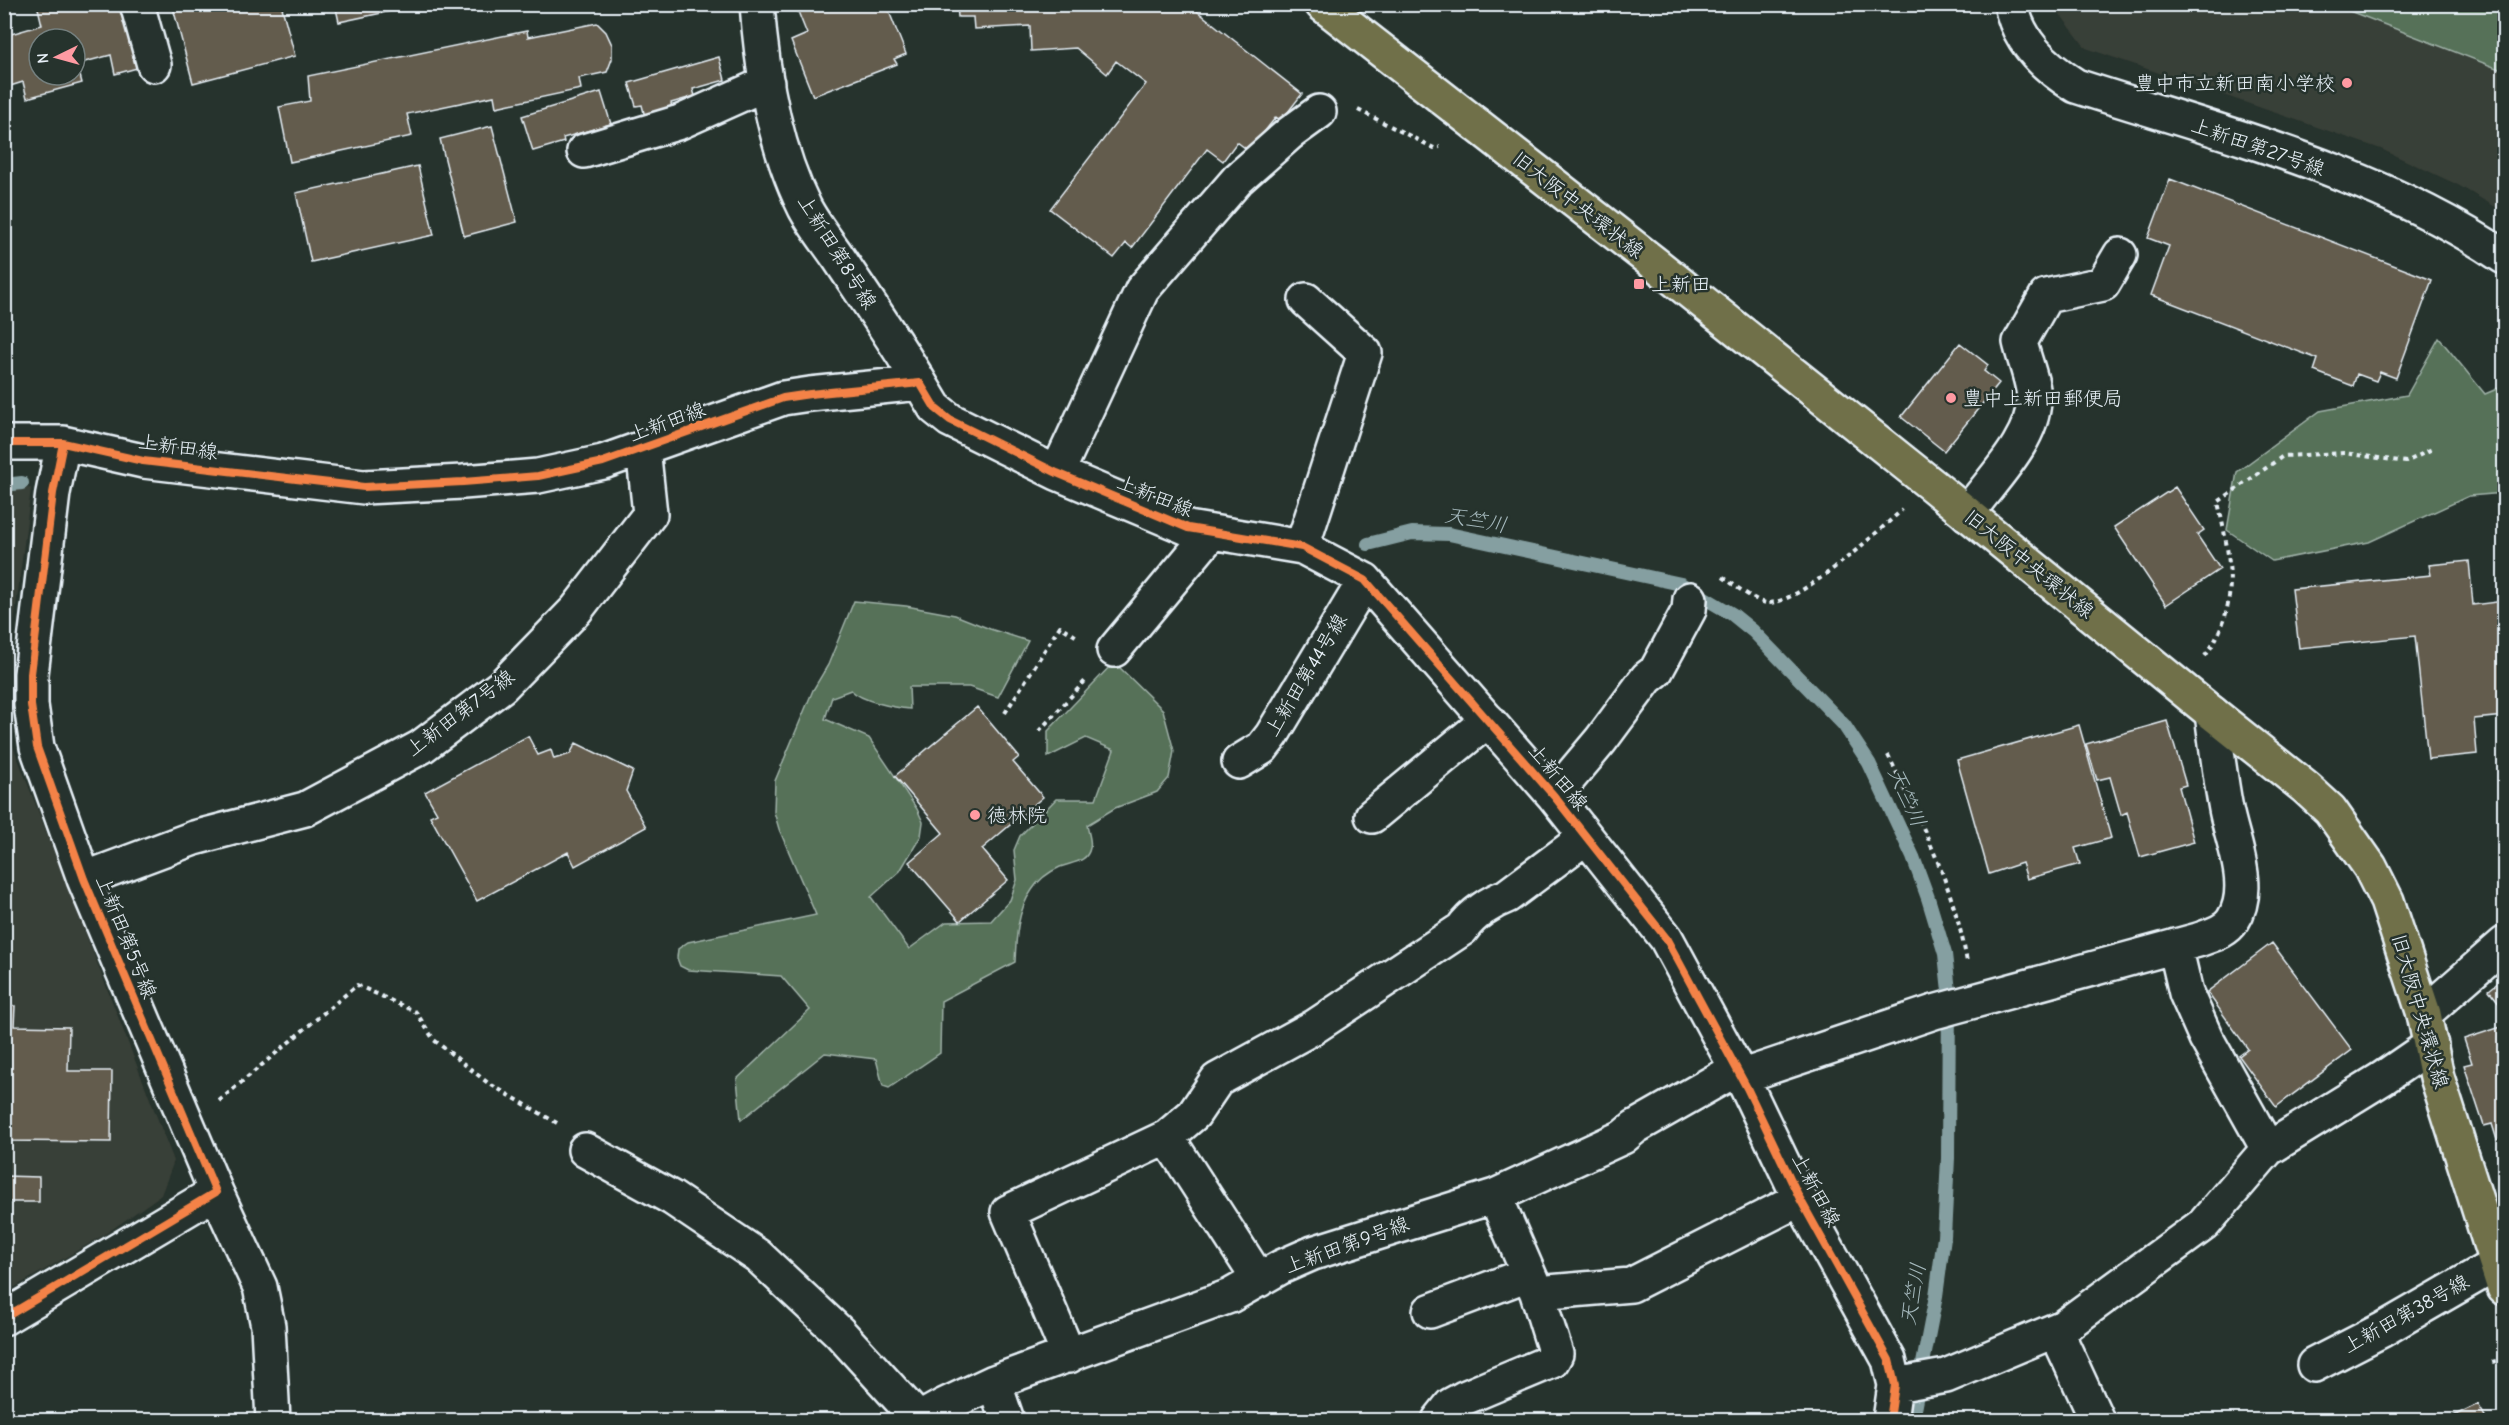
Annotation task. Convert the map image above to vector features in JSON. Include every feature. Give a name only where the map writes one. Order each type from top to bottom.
[{"type":"main road","name":"旧大阪中央環状線","points":[[1322,4],[1654,263],[2307,788],[2330,810],[2370,867],[2387,901],[2427,1029],[2437,1077],[2501,1275]]},
{"type":"street","points":[[137,4],[154,65]]},
{"type":"street","name":"上新田第8号線","points":[[757,4],[759,40],[767,83],[788,167],[806,209],[920,383]]},
{"type":"street","name":"上新田第27号線","points":[[2015,18],[2032,50],[2047,65],[2076,86],[2286,154],[2369,186],[2439,218],[2505,257]]},
{"type":"street","points":[[584,151],[680,122],[767,83]]},
{"type":"street","points":[[1057,473],[1142,291],[1238,180],[1290,133],[1319,112]]},
{"type":"street","points":[[1967,514],[2016,450],[2032,417],[2034,398],[2020,342],[2046,296],[2103,284],[2120,255]]},
{"type":"street","points":[[1302,548],[1365,353],[1306,300]]},
{"type":"street","name":"上新田線","points":[[4,443],[63,443],[143,460],[364,487],[463,482],[538,476],[603,462],[783,398],[920,383],[935,408],[950,420],[1057,473],[1188,528],[1302,548],[1365,580],[1554,796],[1666,938],[1739,1073],[1800,1199],[1889,1360],[1912,1382],[1890,1420]]},
{"type":"street","name":"上新田第5号線","points":[[63,443],[52,504],[31,674],[31,705],[37,747],[84,879],[188,1128],[260,1287],[268,1326],[273,1420]]},
{"type":"street","name":"上新田第7号線","points":[[84,879],[194,838],[305,809],[421,747],[502,686],[576,610],[650,514],[644,448]]},
{"type":"street","points":[[1114,650],[1212,532]]},
{"type":"street","name":"上新田第44号線","points":[[1239,762],[1262,748],[1272,735],[1365,580]]},
{"type":"street","points":[[1554,796],[1647,678],[1656,671],[1689,610],[1690,599]]},
{"type":"street","name":"上新田第9号線","points":[[919,1420],[994,1382],[1230,1296],[1313,1253],[1495,1196],[1623,1137],[1635,1127],[1739,1073],[1956,1007],[2225,930],[2237,913],[2241,896],[2239,853],[2226,809],[2212,713]]},
{"type":"street","points":[[1372,816],[1488,720]]},
{"type":"street","points":[[1069,1356],[1008,1212],[1167,1137],[1194,1114],[1217,1080],[1314,1028],[1462,929],[1468,920],[1498,899],[1507,896],[1586,837]]},
{"type":"street","points":[[1912,1382],[2056,1331],[2204,1224],[2268,1149],[2383,1078],[2505,944]]},
{"type":"street","points":[[2175,946],[2186,993],[2206,1038],[2268,1149]]},
{"type":"street","points":[[1167,1137],[1259,1280]]},
{"type":"street","points":[[585,1150],[672,1198],[758,1256],[839,1332],[919,1420]]},
{"type":"street","points":[[4,1318],[216,1192]]},
{"type":"street","points":[[1439,1420],[1451,1406],[1464,1398],[1552,1361],[1556,1354],[1556,1347],[1532,1284],[1495,1196]]},
{"type":"street","points":[[1430,1311],[1532,1284],[1631,1285],[1800,1199]]},
{"type":"street","name":"上新田第38号線","points":[[2314,1365],[2382,1330],[2501,1275]]},
{"type":"street","points":[[2056,1331],[2097,1420]]},
{"type":"street","points":[[994,1382],[1006,1420]]},
{"type":"path","points":[[1319,112],[1328,112],[1343,104],[1434,148],[1450,145]]},
{"type":"path","points":[[2202,660],[2223,626],[2231,594],[2230,563],[2218,502],[2283,456],[2343,453],[2406,462],[2434,448]]},
{"type":"path","points":[[1716,573],[1759,601],[1767,603],[1783,601],[1850,555],[1906,507]]},
{"type":"path","points":[[1005,713],[1060,626],[1078,638]]},
{"type":"path","points":[[1039,731],[1114,650]]},
{"type":"path","points":[[1888,756],[1942,867],[1962,933],[1956,1007]]},
{"type":"path","points":[[188,1128],[357,986],[416,1012],[434,1040],[488,1083],[578,1136],[585,1150]]},
{"type":"shaded area","name":"豊中市立新田南小学校","points":[[2053,5],[2504,5],[2504,212],[2458,185],[2381,149],[2086,48]]},
{"type":"shaded area","points":[[31,488],[9,663],[5,704],[6,724],[174,1161],[161,1195],[104,1235],[5,1293],[4,490]]},
{"type":"green space","points":[[2334,5],[2504,5],[2504,71]]},
{"type":"green space","points":[[2439,338],[2485,394],[2504,386],[2504,493],[2469,496],[2369,542],[2272,561],[2227,530],[2237,472],[2320,411],[2407,395]]},
{"type":"green space","points":[[854,601],[906,606],[955,615],[1028,641],[998,697],[969,687],[909,687],[910,709],[870,701],[851,690],[832,697],[825,719],[869,738],[917,809],[923,822],[921,836],[900,871],[871,897],[909,949],[946,922],[991,921],[1010,900],[1017,880],[1014,850],[1020,836],[1056,799],[1096,799],[1114,750],[1086,738],[1048,757],[1048,731],[1114,662],[1163,710],[1174,751],[1169,778],[1157,792],[1115,808],[1087,825],[1090,845],[1086,857],[1052,871],[1035,886],[1020,916],[1015,962],[941,1001],[940,1053],[889,1088],[883,1086],[876,1059],[825,1053],[741,1120],[737,1079],[810,1010],[781,976],[688,970],[680,966],[677,958],[678,949],[688,942],[816,915],[779,829],[774,812],[775,781],[813,690],[828,665]]},
{"type":"building","points":[[37,4],[120,4],[137,68],[115,74],[111,55],[87,61],[87,27],[35,27],[42,25]]},
{"type":"building","points":[[172,4],[281,4],[295,56],[193,83]]},
{"type":"building","points":[[335,4],[424,4],[339,22]]},
{"type":"building","points":[[795,4],[886,4],[906,54],[894,59],[897,64],[813,96],[791,41],[807,34]]},
{"type":"building","points":[[957,4],[1188,4],[1302,94],[1281,121],[1276,117],[1249,151],[1237,142],[1223,161],[1207,149],[1132,248],[1126,243],[1114,258],[1050,209],[1146,84],[1116,61],[1107,74],[1076,48],[1031,51],[1030,26],[974,29],[973,17],[958,17]]},
{"type":"building","points":[[597,23],[606,32],[612,45],[612,59],[607,72],[579,78],[581,89],[496,107],[494,96],[407,114],[412,136],[290,162],[279,107],[310,101],[308,76],[527,31],[528,37]]},
{"type":"building","points":[[27,29],[27,87],[67,87],[27,98],[23,82],[4,88],[4,36]]},
{"type":"building","points":[[719,57],[725,80],[693,89],[695,96],[671,103],[672,109],[645,117],[642,105],[636,106],[629,83]]},
{"type":"building","points":[[601,92],[611,124],[563,138],[564,142],[533,151],[522,116]]},
{"type":"building","points":[[492,126],[517,222],[464,236],[440,139]]},
{"type":"building","points":[[418,166],[434,235],[311,262],[296,193]]},
{"type":"building","points":[[2170,179],[2432,280],[2396,378],[2380,372],[2376,381],[2357,374],[2353,386],[2314,371],[2318,359],[2151,295],[2169,246],[2148,238]]},
{"type":"building","points":[[1960,343],[1988,365],[1984,371],[1999,383],[1944,451],[1901,417]]},
{"type":"building","points":[[2175,487],[2204,530],[2197,535],[2220,569],[2166,605],[2114,527]]},
{"type":"building","points":[[2469,561],[2473,605],[2504,601],[2504,716],[2474,719],[2477,754],[2428,759],[2415,636],[2299,648],[2292,589],[2431,575],[2429,565]]},
{"type":"building","name":"徳林院","points":[[977,707],[1019,757],[1013,762],[1043,797],[982,849],[1008,880],[960,921],[909,862],[943,833],[895,776]]},
{"type":"building","points":[[2167,721],[2186,785],[2179,787],[2194,842],[2140,857],[2127,812],[2121,815],[2110,777],[2097,780],[2086,744]]},
{"type":"building","points":[[2079,725],[2111,838],[2075,848],[2080,864],[2027,879],[2022,863],[1989,874],[1957,760]]},
{"type":"building","points":[[528,736],[538,755],[551,750],[554,759],[570,754],[576,743],[633,771],[626,791],[646,827],[575,866],[568,852],[477,901],[430,816],[437,813],[425,792]]},
{"type":"building","points":[[2272,943],[2352,1050],[2276,1107],[2239,1056],[2248,1049],[2207,992]]},
{"type":"building","points":[[2504,978],[2504,1009],[2489,990]]},
{"type":"building","points":[[4,1006],[15,1006],[14,1026],[69,1027],[68,1071],[112,1071],[111,1142],[4,1141]]},
{"type":"building","points":[[2504,1026],[2504,1138],[2497,1140],[2492,1124],[2484,1126],[2464,1065],[2472,1063],[2464,1039]]},
{"type":"building","points":[[4,1176],[39,1177],[39,1202],[4,1202]]},
{"type":"building","points":[[2478,1404],[2487,1420],[2445,1420]]},
{"type":"waterway","name":"天竺川","points":[[4,485],[22,483]]},
{"type":"waterway","name":"天竺川","points":[[1368,544],[1412,533],[1449,534],[1681,584],[1732,614],[1753,631],[1844,725],[1869,763],[1913,857],[1928,898],[1945,954],[1949,991],[1948,1158],[1944,1237],[1936,1296],[1912,1420]]},
{"type":"cycle path","points":[[4,443],[63,443],[143,461],[364,487],[463,482],[538,476],[603,462],[783,398],[920,383],[935,408],[950,420],[1057,473],[1188,528],[1302,547],[1365,580],[1554,796],[1666,938],[1747,1088],[1800,1199],[1889,1360],[1895,1385],[1890,1420]]},
{"type":"cycle path","points":[[4,1318],[216,1192],[84,879],[37,747],[31,705],[31,674],[53,493],[63,443]]},
{"type":"place","name":"豊中市立新田南小学校","points":[[2347,83]]},
{"type":"place","name":"上新田","points":[[1639,284]]},
{"type":"place","name":"豊中上新田郵便局","points":[[1951,398]]},
{"type":"place","name":"徳林院","points":[[975,815]]}]
